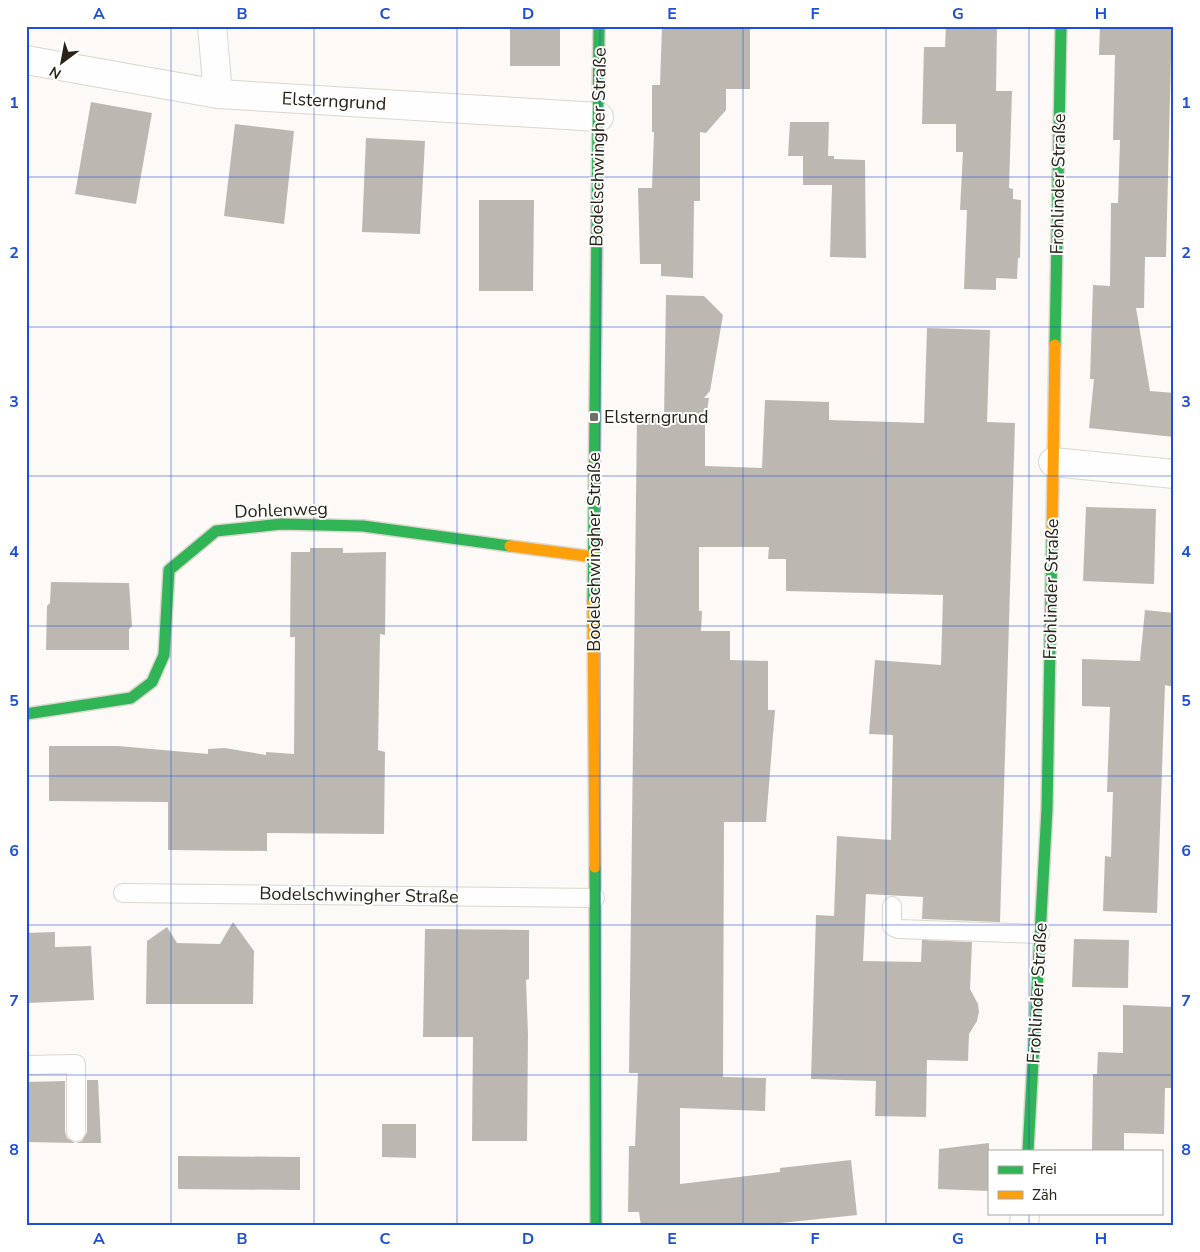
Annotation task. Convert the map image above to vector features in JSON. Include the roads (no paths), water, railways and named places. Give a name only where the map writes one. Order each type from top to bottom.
[{"type":"street","points":[[212,26],[218,94]]},
{"type":"street","name":"Bodelschwingher Straße","points":[[596,1226],[594,426],[599,26]]},
{"type":"street","name":"Frohlinder Straße","points":[[1028,1150],[1047,808],[1061,26]]},
{"type":"street","name":"Elsterngrund","points":[[26,60],[218,94],[599,117]]},
{"type":"street","points":[[1053,462],[1174,474]]},
{"type":"street","name":"Dohlenweg","points":[[26,714],[131,698],[152,682],[164,655],[169,570],[216,531],[281,524],[363,526],[594,558]]},
{"type":"lane","name":"Bodelschwingher Straße","points":[[123,893],[595,898]]},
{"type":"lane","points":[[892,906],[892,926],[898,929],[1040,934]]},
{"type":"lane","points":[[26,1065],[76,1064],[76,1132]]},
{"type":"place","name":"Elsterngrund","points":[[594,417]]}]
